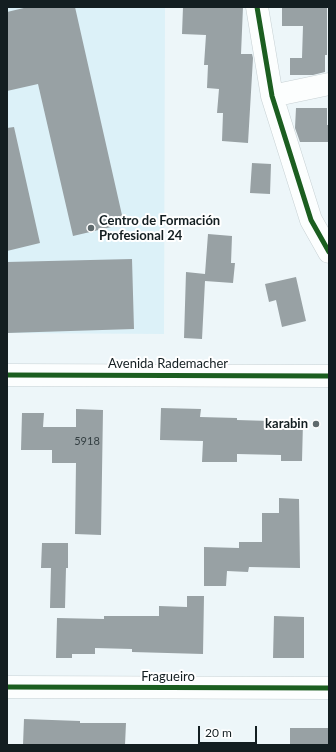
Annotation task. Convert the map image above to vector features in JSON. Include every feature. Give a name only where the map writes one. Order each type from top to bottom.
[{"type":"street","points":[[256,7],[272,96],[311,220],[329,252]]},
{"type":"street","points":[[272,96],[329,84]]},
{"type":"street","name":"Avenida Rademacher","points":[[7,375],[329,376]]},
{"type":"street","name":"Fragueiro","points":[[7,687],[329,688]]},
{"type":"shaded area","points":[[7,7],[165,7],[164,334],[7,333]]},
{"type":"building","points":[[28,7],[75,7],[124,224],[73,236],[38,84],[7,91],[7,12]]},
{"type":"building","points":[[183,7],[243,7],[241,54],[252,54],[253,58],[248,143],[222,141],[223,113],[217,113],[219,89],[207,88],[208,65],[204,65],[206,35],[182,34]]},
{"type":"building","points":[[282,7],[327,7],[327,55],[325,55],[325,72],[313,75],[290,75],[290,58],[302,58],[303,26],[282,26]]},
{"type":"building","points":[[296,108],[327,108],[329,142],[300,142],[295,128]]},
{"type":"building","points":[[14,127],[40,243],[7,251],[7,128]]},
{"type":"building","points":[[252,163],[271,164],[270,194],[250,193]]},
{"type":"building","points":[[208,234],[232,236],[231,263],[235,263],[233,283],[205,281],[202,339],[184,338],[186,272],[205,274]]},
{"type":"building","points":[[132,259],[134,329],[7,333],[7,262]]},
{"type":"building","points":[[296,277],[306,321],[282,327],[276,300],[269,302],[265,284]]},
{"type":"building","points":[[161,408],[201,409],[200,417],[237,418],[237,420],[303,422],[302,461],[281,461],[281,455],[237,454],[237,462],[202,462],[203,441],[160,440]]},
{"type":"building","points":[[76,409],[103,410],[101,535],[75,534],[76,463],[52,463],[52,450],[21,450],[22,413],[44,413],[43,427],[76,427]]},
{"type":"building","points":[[279,498],[299,499],[300,568],[249,567],[248,572],[227,571],[226,586],[204,586],[204,547],[239,548],[239,542],[262,542],[262,513],[279,513]]},
{"type":"building","points":[[42,543],[68,543],[65,608],[50,608],[51,568],[41,568]]},
{"type":"building","points":[[187,596],[204,596],[203,654],[132,652],[132,649],[95,648],[95,654],[72,654],[72,658],[56,658],[57,618],[104,619],[104,616],[159,616],[159,606],[187,607]]},
{"type":"building","points":[[274,616],[304,617],[304,658],[273,658]]},
{"type":"building","points":[[24,719],[80,721],[80,723],[126,723],[125,745],[23,745]]},
{"type":"building","points":[[290,728],[329,728],[329,745],[290,745]]},
{"type":"cycle path","points":[[257,7],[272,96],[311,220],[329,252]]},
{"type":"cycle path","points":[[7,375],[329,376]]},
{"type":"cycle path","points":[[7,687],[329,688]]},
{"type":"place","name":"Centro de Formación Profesional 24","points":[[91,228]]},
{"type":"place","name":"karabin","points":[[316,424]]}]
